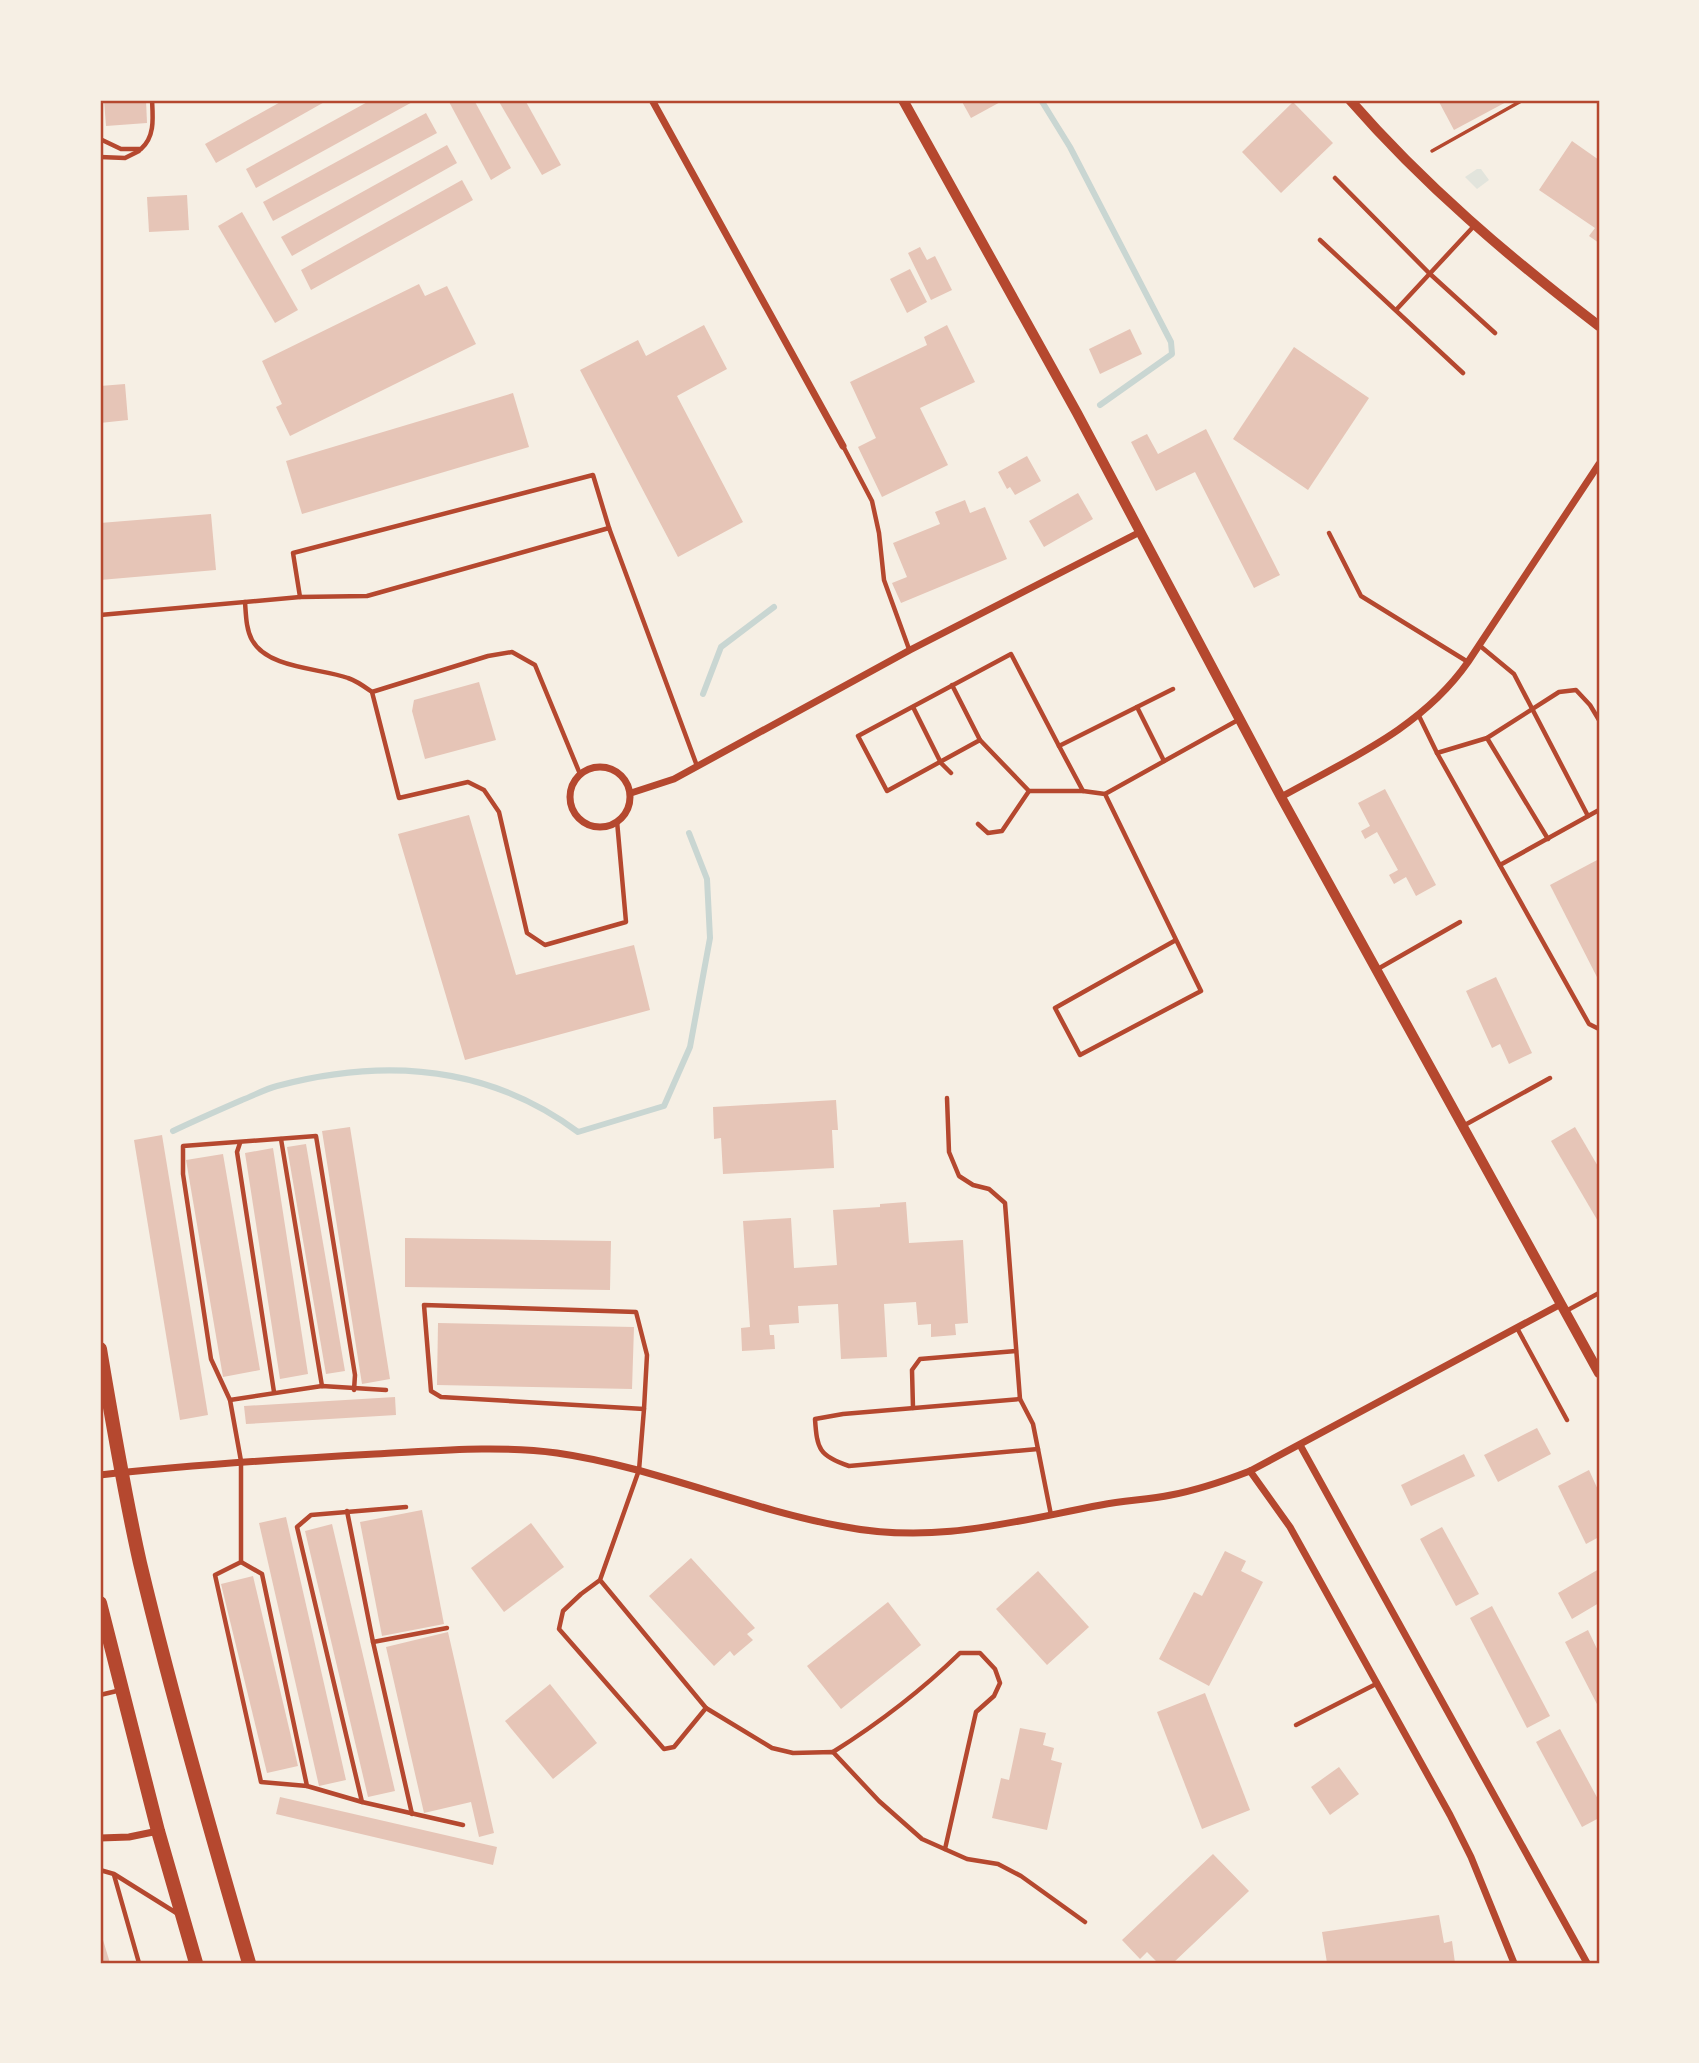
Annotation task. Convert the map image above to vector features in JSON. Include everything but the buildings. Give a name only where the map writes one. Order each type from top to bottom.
[{"type":"main road","points":[[100,1349],[140,1562],[177,1707],[249,1963]]},
{"type":"main road","points":[[100,1611],[195,1963]]},
{"type":"street","points":[[652,100],[843,446]]},
{"type":"street","points":[[903,100],[1033,332],[1239,720],[1599,1373]]},
{"type":"street","points":[[1350,100],[1429,183],[1474,225],[1599,326]]},
{"type":"street","points":[[1281,797],[1394,735],[1450,687],[1599,464]]},
{"type":"street","points":[[631,793],[674,779],[910,650],[1140,531]]},
{"type":"street","points":[[597,767],[615,771],[622,777],[631,793],[624,814],[617,821],[597,827],[579,818],[570,800],[574,781],[580,774],[597,767]]},
{"type":"street","points":[[100,1475],[241,1461],[459,1450],[516,1450],[555,1453],[639,1470],[794,1515],[878,1532],[912,1535],[949,1532],[1051,1516],[1102,1504],[1172,1495],[1250,1471],[1517,1328],[1563,1308]]},
{"type":"street","points":[[1300,1445],[1587,1963]]},
{"type":"street","points":[[1250,1471],[1290,1527],[1465,1847],[1514,1963]]},
{"type":"street","points":[[100,1838],[129,1837],[158,1831]]},
{"type":"lane","points":[[100,157],[125,158],[149,142],[153,117],[152,100]]},
{"type":"lane","points":[[100,139],[121,149],[141,149]]},
{"type":"lane","points":[[1335,178],[1429,273],[1495,333]]},
{"type":"lane","points":[[1396,310],[1474,225]]},
{"type":"lane","points":[[1320,240],[1463,373]]},
{"type":"lane","points":[[843,446],[872,501],[884,580],[910,650]]},
{"type":"lane","points":[[300,597],[293,553],[593,475],[609,528],[697,766]]},
{"type":"lane","points":[[100,615],[300,597],[367,596],[609,528]]},
{"type":"lane","points":[[1329,533],[1361,596],[1468,662]]},
{"type":"lane","points":[[245,603],[248,629],[254,644],[267,655],[281,662],[350,678],[372,692],[399,798],[468,782],[484,790],[499,812],[527,933],[545,945],[626,922],[617,821]]},
{"type":"lane","points":[[1479,646],[1514,674],[1588,816]]},
{"type":"lane","points":[[372,692],[488,656],[512,652],[535,665],[580,774]]},
{"type":"lane","points":[[980,740],[887,791],[858,736],[1011,654],[1083,791]]},
{"type":"lane","points":[[951,685],[980,740],[1029,791],[1083,791],[1105,794],[1239,720]]},
{"type":"lane","points":[[1059,746],[1173,689]]},
{"type":"lane","points":[[1437,753],[1487,738],[1559,692],[1576,690],[1599,720]]},
{"type":"lane","points":[[913,707],[940,763],[951,774]]},
{"type":"lane","points":[[1137,707],[1164,761]]},
{"type":"lane","points":[[1419,716],[1437,753],[1589,1024],[1599,1029]]},
{"type":"lane","points":[[1487,738],[1548,839]]},
{"type":"lane","points":[[978,824],[988,833],[1002,831],[1029,791]]},
{"type":"lane","points":[[1105,794],[1201,991],[1080,1055],[1055,1008],[1176,940]]},
{"type":"lane","points":[[1500,865],[1599,810]]},
{"type":"lane","points":[[1376,970],[1460,922]]},
{"type":"lane","points":[[1463,1126],[1550,1077]]},
{"type":"lane","points":[[947,1098],[949,1153],[959,1176],[973,1185],[989,1189],[1005,1203],[1020,1399],[1033,1424],[1051,1516]]},
{"type":"lane","points":[[241,1562],[241,1461],[230,1400],[211,1359],[183,1174],[183,1146],[316,1136],[355,1375],[354,1390]]},
{"type":"lane","points":[[281,1139],[322,1386]]},
{"type":"lane","points":[[240,1143],[237,1152],[275,1392]]},
{"type":"lane","points":[[1563,1308],[1599,1293]]},
{"type":"lane","points":[[645,1409],[441,1397],[431,1391],[424,1305],[636,1312],[648,1355],[645,1409],[639,1470],[600,1580],[563,1611],[559,1629],[664,1749],[674,1747],[706,1708]]},
{"type":"lane","points":[[1517,1328],[1567,1420]]},
{"type":"lane","points":[[913,1408],[912,1370],[920,1359],[1016,1351]]},
{"type":"lane","points":[[230,1400],[322,1386],[386,1390]]},
{"type":"lane","points":[[1020,1399],[843,1414],[815,1419],[816,1443],[829,1459],[849,1465],[1038,1449]]},
{"type":"lane","points":[[362,1802],[297,1527],[311,1515],[406,1507]]},
{"type":"lane","points":[[347,1510],[373,1642],[412,1814]]},
{"type":"lane","points":[[241,1562],[262,1574],[307,1786]]},
{"type":"lane","points":[[241,1562],[215,1575],[261,1782],[307,1786],[362,1802],[463,1825]]},
{"type":"lane","points":[[600,1580],[706,1708],[772,1748],[793,1753],[833,1752],[879,1723],[960,1653],[980,1653],[995,1668],[1000,1684],[994,1696],[976,1712],[945,1849]]},
{"type":"lane","points":[[373,1642],[447,1628]]},
{"type":"lane","points":[[1296,1725],[1377,1684]]},
{"type":"lane","points":[[100,1695],[122,1689]]},
{"type":"lane","points":[[833,1752],[879,1801],[922,1839],[967,1859],[998,1864],[1021,1876],[1085,1922]]},
{"type":"lane","points":[[100,1870],[114,1874],[182,1916]]},
{"type":"lane","points":[[114,1874],[139,1963]]},
{"type":"path","points":[[1432,151],[1523,100]]},
{"type":"shaded area","points":[[1481,169],[1489,180],[1477,189],[1465,177]]},
{"type":"waterway","points":[[1041,100],[1070,147],[1171,342],[1172,354],[1100,405]]},
{"type":"waterway","points":[[703,694],[721,647],[774,607]]},
{"type":"waterway","points":[[173,1131],[273,1087],[356,1072],[433,1073],[471,1081],[508,1093],[544,1110],[578,1132],[664,1106],[690,1047],[710,938],[707,879],[689,833]]}]
